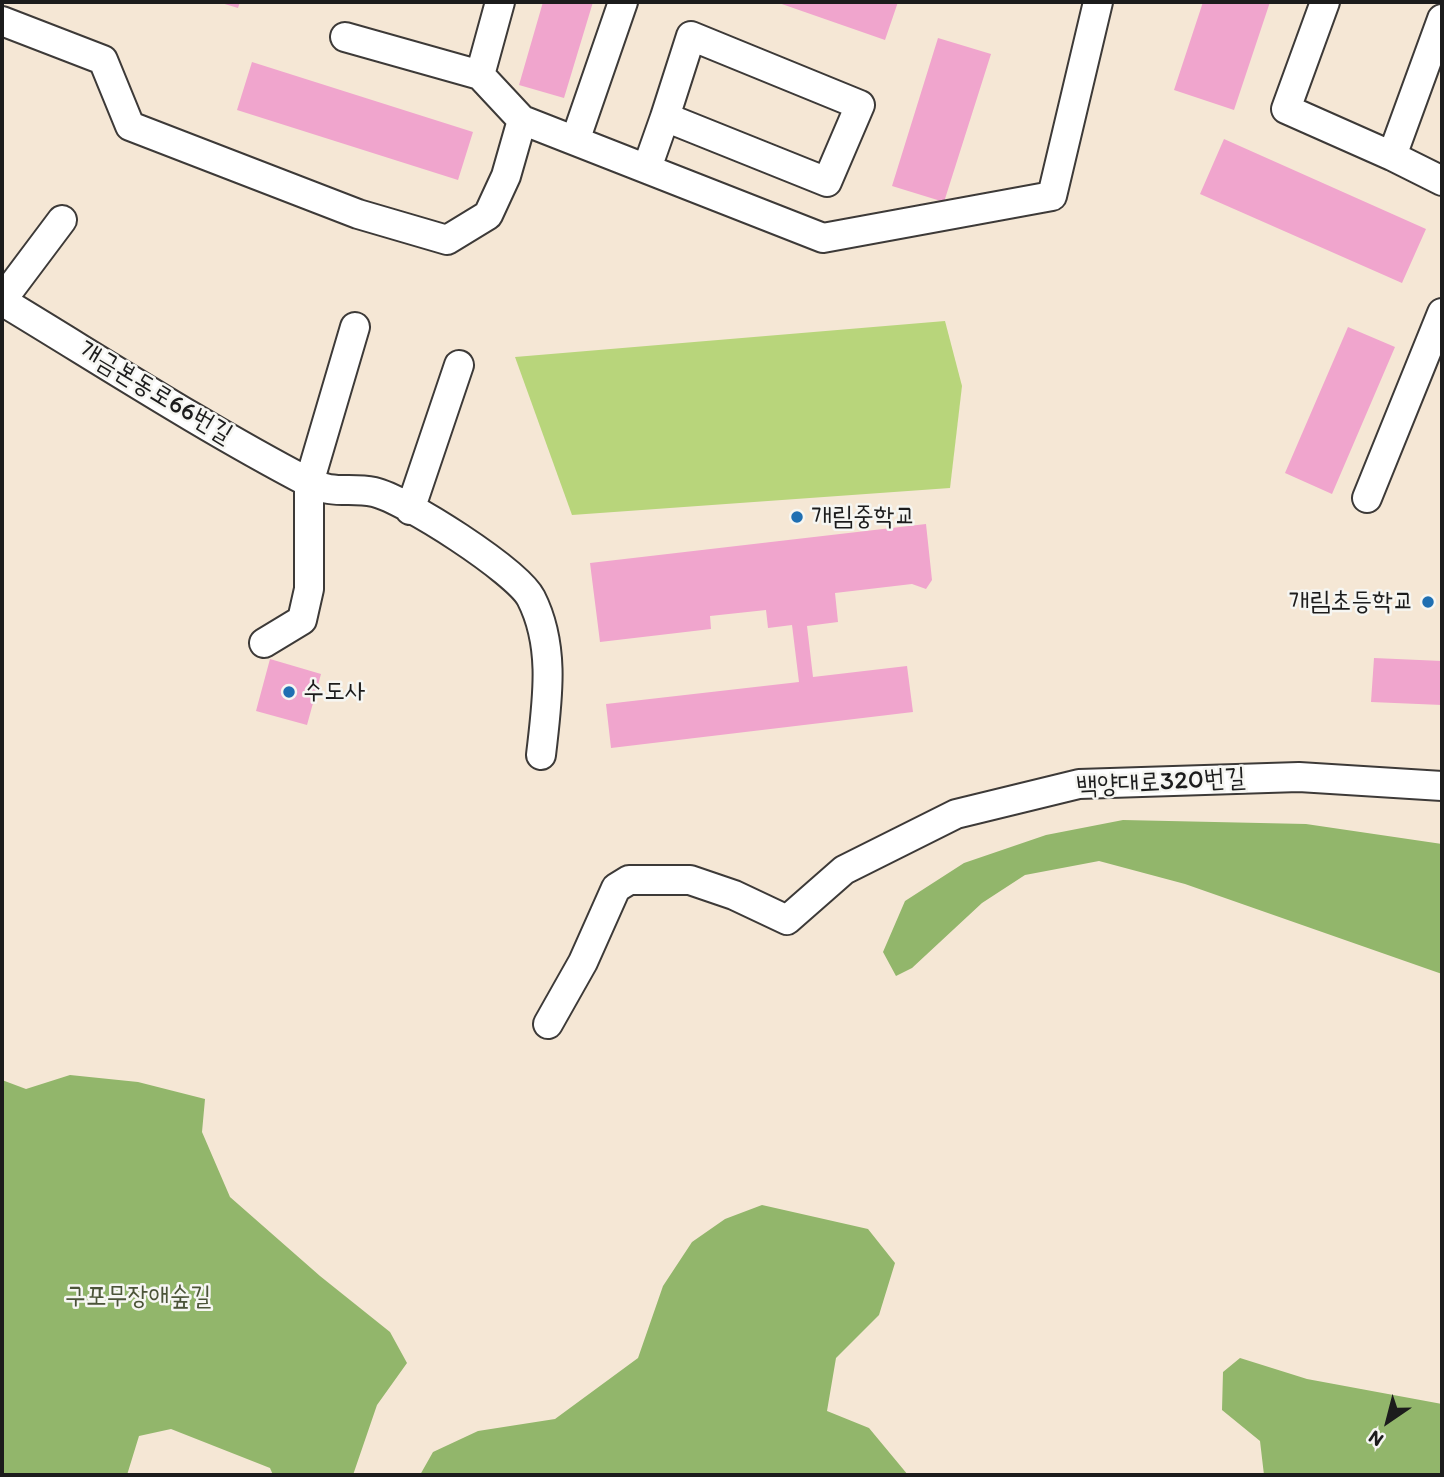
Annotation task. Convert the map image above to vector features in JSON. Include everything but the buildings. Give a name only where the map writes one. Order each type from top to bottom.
[{"type":"street","points":[[480,75],[500,2]]},
{"type":"street","points":[[576,138],[623,2]]},
{"type":"street","points":[[345,37],[480,75],[522,120],[576,138],[823,238],[1052,196],[1098,2]]},
{"type":"street","points":[[1325,2],[1286,109],[1442,181]]},
{"type":"street","points":[[1392,156],[1442,19]]},
{"type":"street","points":[[2,21],[103,60],[130,127],[358,214],[447,240],[488,215],[506,176],[522,120]]},
{"type":"street","points":[[647,168],[691,36],[860,105],[827,182],[665,117]]},
{"type":"street","name":"개금본동로66번길","points":[[62,220],[2,300],[236,443],[309,483],[334,492],[374,492],[482,552],[507,571],[530,596],[548,659],[541,755]]},
{"type":"street","points":[[1367,498],[1442,313]]},
{"type":"street","points":[[264,643],[302,620],[309,589],[309,483],[355,327]]},
{"type":"street","points":[[410,510],[459,365]]},
{"type":"street","name":"백양대로320번길","points":[[548,1024],[583,962],[616,888],[629,880],[690,880],[733,895],[787,920],[844,870],[956,814],[1079,784],[1299,777],[1442,786]]},
{"type":"green space","points":[[945,321],[962,386],[950,488],[572,515],[515,357]]},
{"type":"green space","points":[[1123,820],[1306,824],[1442,844],[1442,974],[1185,884],[1099,861],[1025,875],[982,903],[912,968],[896,976],[883,952],[905,901],[964,863],[1046,835]]},
{"type":"green space","name":"구포무장애숲길","points":[[70,1075],[138,1082],[205,1099],[202,1132],[230,1197],[320,1276],[390,1332],[407,1363],[377,1405],[353,1475],[273,1475],[270,1468],[171,1429],[139,1436],[127,1475],[2,1475],[2,1080],[26,1089]]},
{"type":"green space","points":[[762,1205],[868,1229],[895,1263],[879,1315],[836,1358],[827,1411],[869,1428],[908,1475],[420,1475],[433,1452],[478,1431],[555,1419],[638,1358],[663,1286],[692,1242],[725,1219]]},
{"type":"green space","points":[[1240,1358],[1307,1379],[1442,1404],[1442,1475],[1264,1475],[1260,1441],[1222,1410],[1223,1372]]},
{"type":"place","name":"개림중학교","points":[[797,517]]},
{"type":"place","name":"개림초등학교","points":[[1428,602]]},
{"type":"place","name":"수도사","points":[[289,692]]}]
